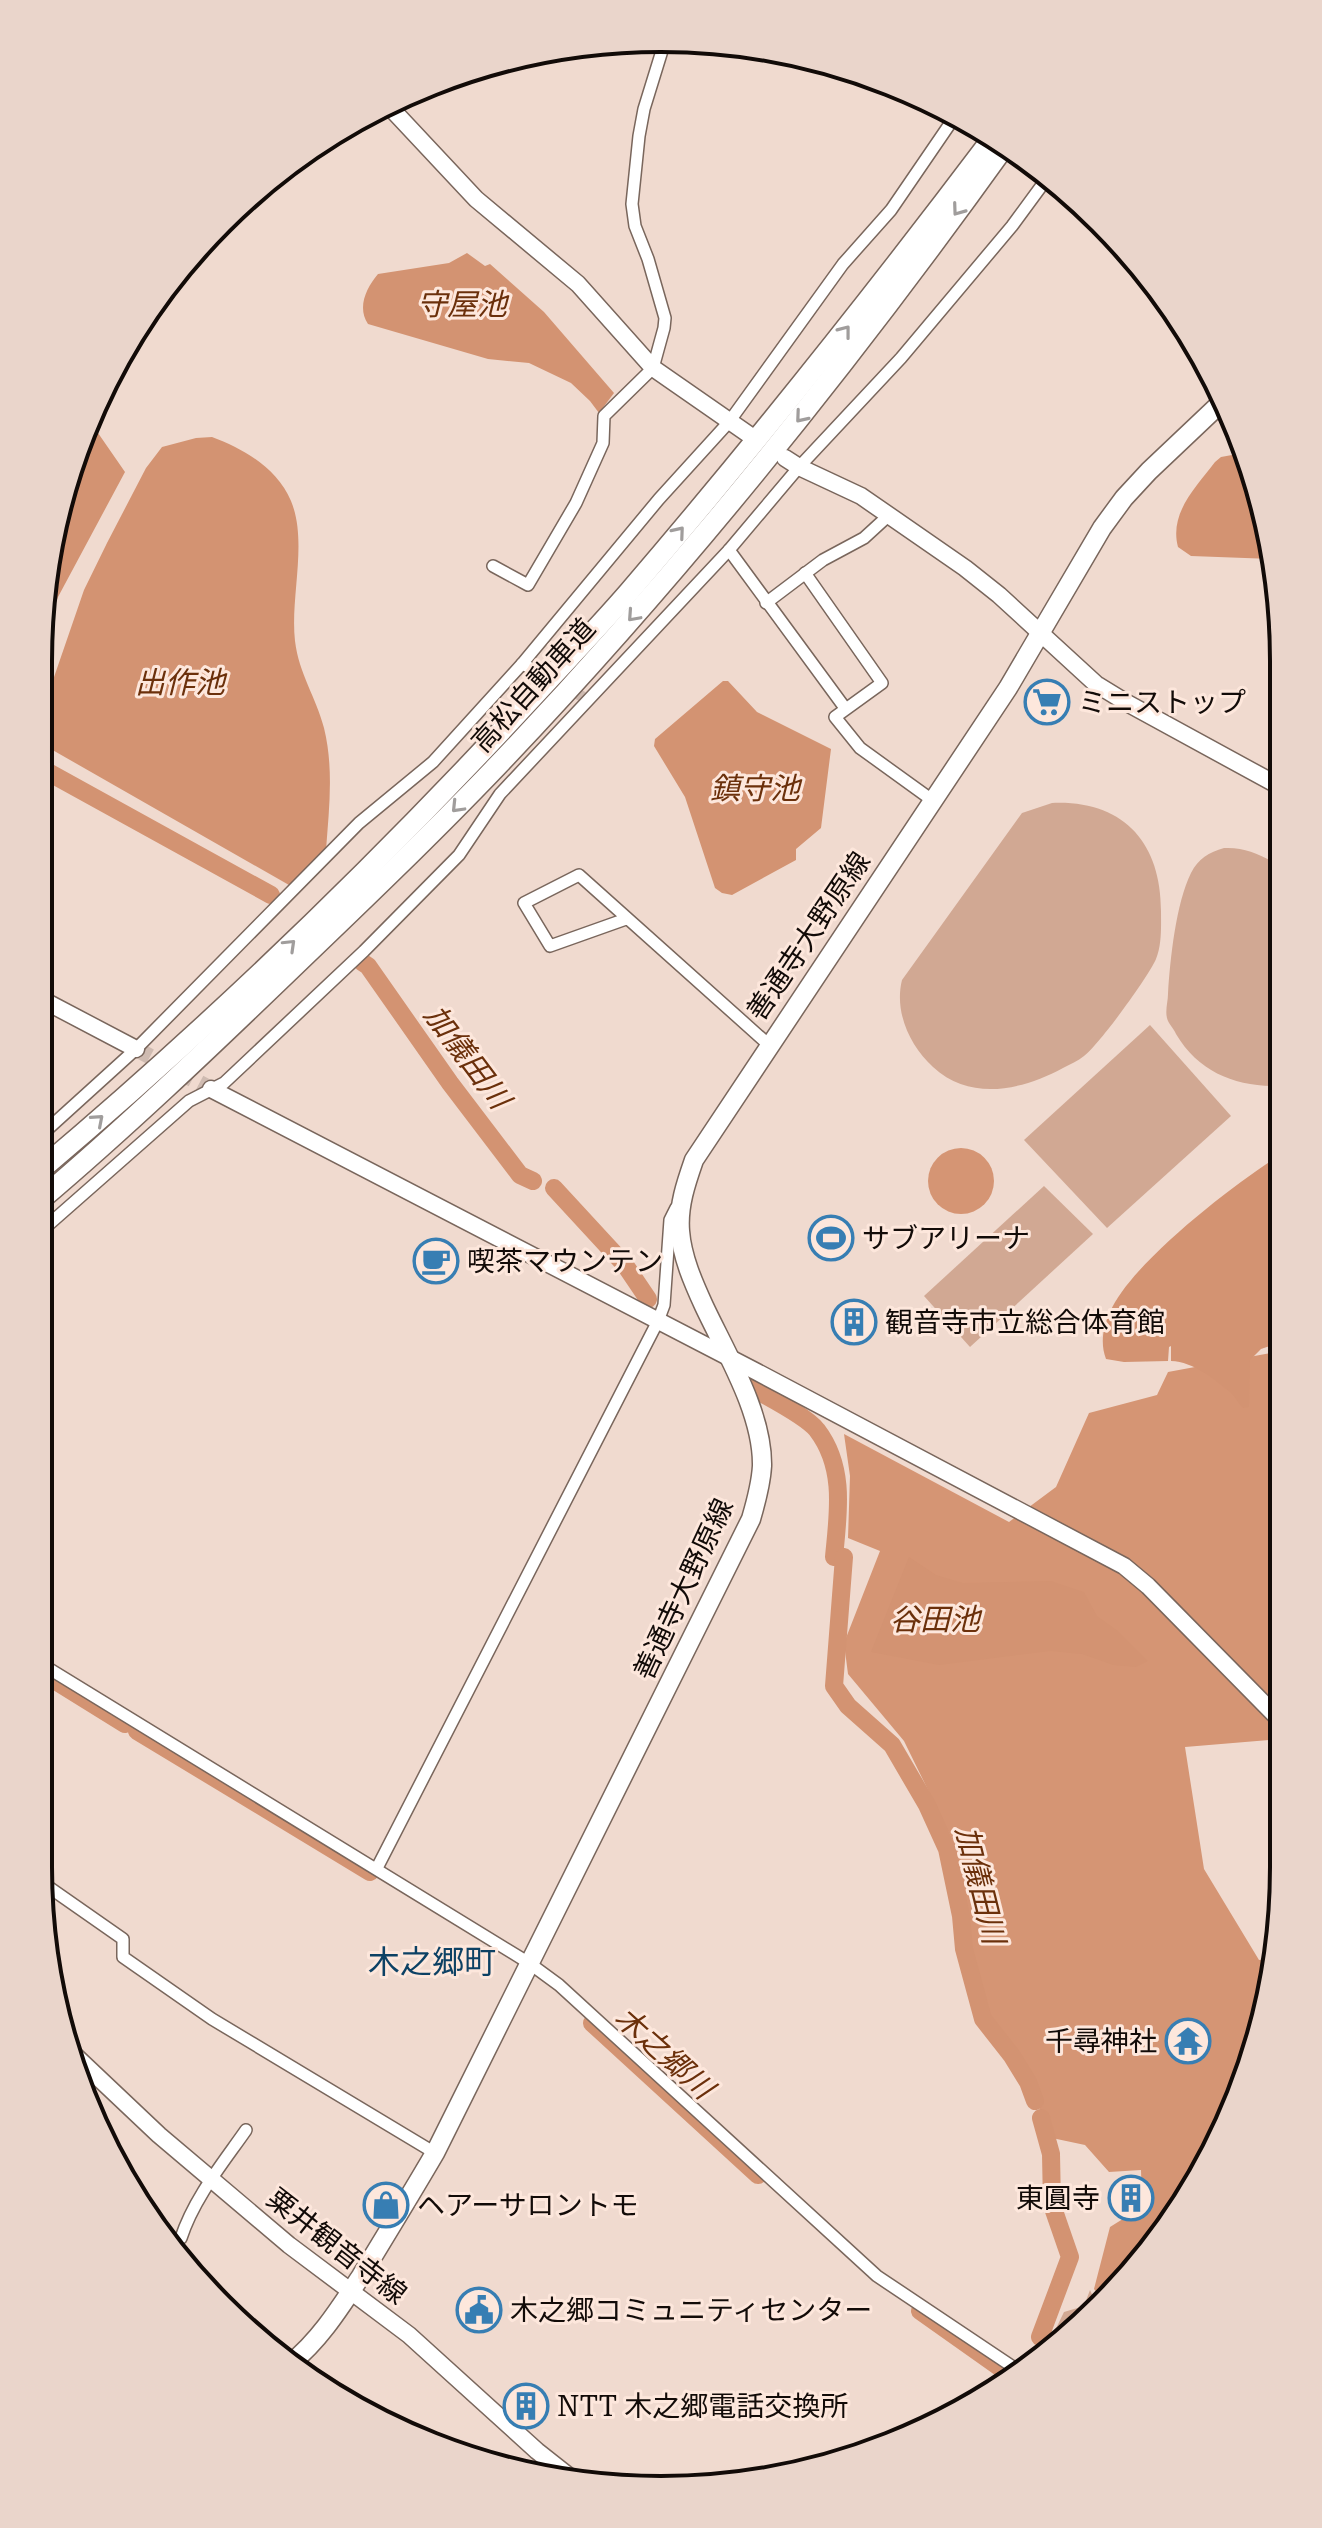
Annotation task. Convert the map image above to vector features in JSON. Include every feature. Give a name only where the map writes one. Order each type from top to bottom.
[{"type":"highway","name":"高松自動車道","points":[[52,1160],[219,1013],[397,841],[500,732],[627,594],[794,395],[986,147]]},
{"type":"highway","name":"高松自動車道","points":[[52,1189],[229,1029],[409,856],[500,763],[643,605],[808,409],[912,275],[998,155]]},
{"type":"main road","name":"善通寺大野原線","points":[[298,2356],[322,2331],[352,2290],[435,2153],[751,1519],[762,1465],[759,1438],[752,1413],[694,1283],[679,1229],[681,1197],[694,1160],[1008,688],[1082,561],[1124,498],[1215,408]]},
{"type":"street","points":[[493,566],[528,585],[576,503],[603,443],[604,416],[653,368],[665,318],[635,226],[632,204],[644,109],[662,52]]},
{"type":"street","points":[[396,113],[476,199],[578,284],[653,368],[748,434]]},
{"type":"street","points":[[52,1125],[136,1049],[359,823],[433,762],[522,664],[659,499],[729,422],[843,264],[891,210],[949,125]]},
{"type":"street","points":[[52,1222],[189,1101],[224,1083],[335,979],[459,855],[500,794],[586,698],[729,550],[792,462],[901,358],[1012,226],[1042,186]]},
{"type":"street","points":[[792,462],[861,496],[965,568],[1041,632],[1096,684],[1270,781]]},
{"type":"street","points":[[766,603],[823,560],[864,538],[888,516]]},
{"type":"street","points":[[729,550],[845,708]]},
{"type":"street","points":[[805,573],[882,683],[835,717],[860,748],[932,800]]},
{"type":"street","points":[[522,664],[535,670]]},
{"type":"street","points":[[626,919],[550,946],[524,903],[579,875],[769,1045]]},
{"type":"street","points":[[52,1005],[136,1049]]},
{"type":"street","points":[[211,1089],[1124,1566],[1148,1586],[1270,1710]]},
{"type":"street","points":[[377,1868],[658,1321],[664,1305],[670,1220],[681,1197]]},
{"type":"street","points":[[52,1671],[529,1963],[559,1985],[877,2276],[1010,2365]]},
{"type":"street","points":[[53,1890],[123,1939],[123,1957],[212,2019],[435,2153]]},
{"type":"street","name":"粟井観音寺線","points":[[85,2065],[159,2135],[289,2245],[409,2335],[557,2467]]},
{"type":"street","points":[[181,2238],[211,2179],[246,2130]]},
{"type":"shaded area","points":[[1052,803],[1099,809],[1133,830],[1145,846],[1159,886],[1161,929],[1158,953],[1123,1010],[1082,1058],[1047,1076],[1014,1087],[997,1089],[964,1085],[933,1067],[911,1039],[900,1004],[902,980],[1022,813]]},
{"type":"shaded area","points":[[1232,848],[1246,850],[1270,860],[1270,1086],[1234,1080],[1208,1068],[1185,1047],[1167,1018],[1172,949],[1178,916],[1194,868],[1209,854]]},
{"type":"shaded area","points":[[1150,1025],[1231,1116],[1107,1228],[1024,1140]]},
{"type":"shaded area","points":[[955,1148],[967,1148],[979,1153],[989,1163],[994,1181],[992,1194],[979,1209],[967,1214],[955,1214],[943,1209],[933,1199],[928,1187],[928,1175],[933,1163],[943,1153]]},
{"type":"shaded area","points":[[1044,1186],[1093,1234],[970,1347],[924,1296]]},
{"type":"shaded area","points":[[1270,1353],[1270,1740],[1185,1747],[1204,1869],[1259,1960],[1263,1960],[1238,2063],[1207,2136],[1188,2172],[1144,2238],[1097,2293],[1094,2289],[1110,2227],[1142,2207],[1141,2170],[1109,2172],[1085,2145],[1052,2138],[1019,2060],[993,2022],[975,1971],[953,1841],[904,1741],[848,1674],[844,1643],[880,1551],[848,1538],[850,1476],[844,1434],[1009,1522],[1056,1487],[1089,1413],[1157,1395],[1168,1372]]},
{"type":"shaded area","points":[[1090,2290],[1093,2297],[1084,2305]]},
{"type":"shaded area","points":[[1083,2306],[1054,2332],[1064,2312]]},
{"type":"water","name":"守屋池","points":[[467,253],[485,266],[490,264],[544,312],[614,393],[599,413],[571,383],[529,363],[488,359],[368,324],[363,311],[364,298],[378,274],[449,263]]},
{"type":"water","points":[[97,431],[125,472],[54,607],[73,503]]},
{"type":"water","name":"出作池","points":[[212,437],[258,461],[285,489],[296,517],[295,641],[300,664],[324,728],[330,789],[326,850],[289,885],[52,750],[52,683],[84,590],[146,468],[162,447]]},
{"type":"water","points":[[1235,456],[1261,559],[1191,556],[1178,547],[1177,523],[1186,501],[1221,457]]},
{"type":"water","name":"鎮守池","points":[[723,681],[728,681],[757,712],[831,749],[821,828],[796,849],[796,860],[732,895],[715,888],[685,797],[654,746],[655,739]]},
{"type":"water","points":[[1270,1162],[1270,1346],[1261,1349],[1250,1360],[1249,1407],[1243,1408],[1231,1393],[1203,1372],[1188,1364],[1171,1361],[1171,1346],[1168,1361],[1124,1362],[1106,1359],[1103,1341],[1108,1318],[1121,1292],[1139,1271],[1186,1226]]},
{"type":"water","name":"谷田池","points":[[909,1557],[936,1575],[963,1583],[1051,1581],[1084,1592],[1097,1616],[1118,1631],[1148,1661],[1136,1667],[1113,1665],[1082,1654],[1050,1651],[939,1665],[871,1652]]},
{"type":"waterway","name":"加儀田川","points":[[52,774],[271,895]]},
{"type":"waterway","name":"加儀田川","points":[[362,962],[368,966],[450,1083],[520,1175],[533,1181]]},
{"type":"waterway","name":"加儀田川","points":[[554,1188],[625,1265],[648,1299]]},
{"type":"waterway","name":"加儀田川","points":[[749,1386],[804,1418],[817,1430],[826,1445],[838,1492],[834,1557]]},
{"type":"waterway","name":"加儀田川","points":[[844,1557],[834,1686],[848,1706],[892,1745],[927,1805],[947,1849],[961,1916],[964,1949],[983,2019],[1012,2056],[1028,2082],[1035,2101]]},
{"type":"waterway","name":"木之郷川","points":[[52,1679],[125,1724]]},
{"type":"waterway","name":"木之郷川","points":[[137,1731],[370,1872]]},
{"type":"waterway","name":"木之郷川","points":[[592,2023],[758,2175]]},
{"type":"waterway","name":"加儀田川","points":[[1040,2337],[1070,2257],[1052,2205],[1051,2154],[1041,2118]]},
{"type":"waterway","name":"木之郷川","points":[[920,2311],[1003,2370]]},
{"type":"tunnel","points":[[546,676],[583,697]]},
{"type":"tunnel","points":[[136,1049],[211,1089]]},
{"type":"place","name":"ミニストップ","points":[[1047,702]]},
{"type":"place","name":"サブアリーナ","points":[[831,1238]]},
{"type":"place","name":"喫茶マウンテン","points":[[436,1261]]},
{"type":"place","name":"観音寺市立総合体育館","points":[[854,1322]]},
{"type":"place","name":"千尋神社","points":[[1188,2041]]},
{"type":"place","name":"東圓寺","points":[[1131,2198]]},
{"type":"place","name":"ヘアーサロントモ","points":[[386,2205]]},
{"type":"place","name":"木之郷コミュニティセンター","points":[[479,2310]]},
{"type":"place","name":"NTT 木之郷電話交換所","points":[[526,2406]]},
{"type":"district","name":"木之郷町","points":[[432,1962]]}]
